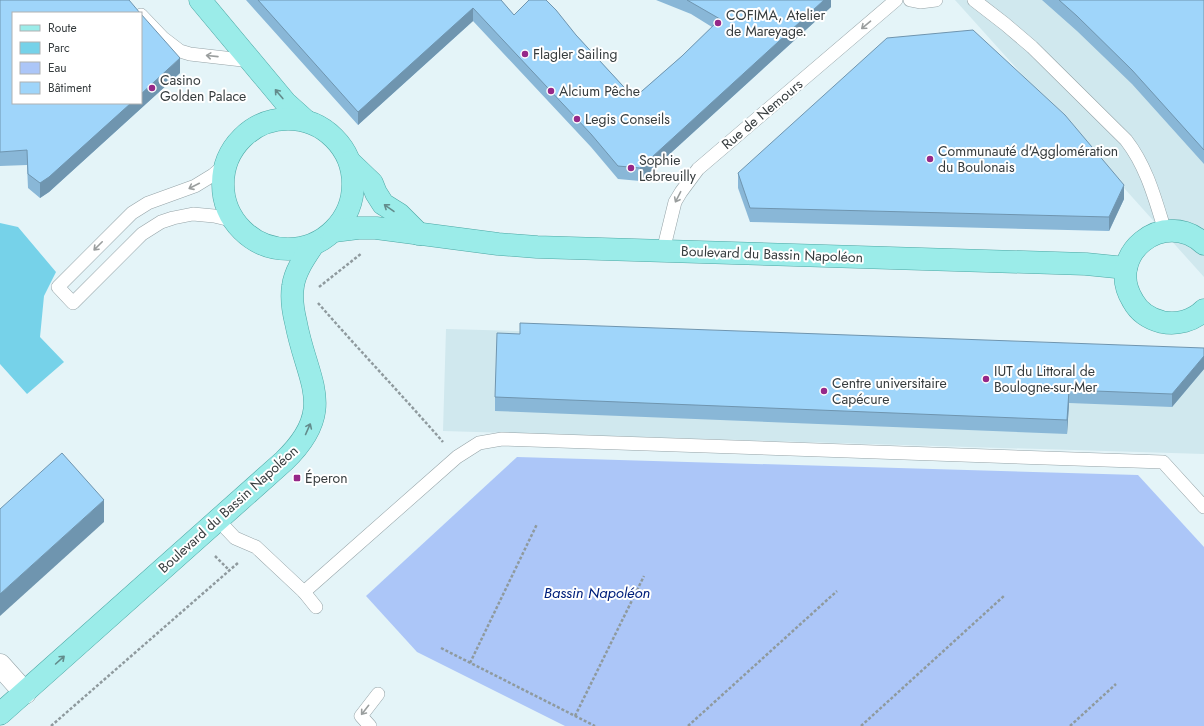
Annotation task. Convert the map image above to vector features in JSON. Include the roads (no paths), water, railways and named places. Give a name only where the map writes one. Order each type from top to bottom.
[{"type":"main road","points":[[200,0],[286,103],[306,121]]},
{"type":"main road","points":[[278,119],[306,121],[323,128],[341,145],[350,162],[354,181],[352,199],[345,217],[334,231],[326,238],[313,245],[293,249],[273,248],[254,240],[243,232],[235,221],[226,203],[223,190],[226,164],[236,145],[246,134],[258,126],[278,119]]},
{"type":"main road","points":[[350,162],[372,183],[383,204],[399,214],[418,234]]},
{"type":"main road","name":"Boulevard du Bassin Napoléon","points":[[334,231],[358,228],[376,228],[498,244],[663,251],[1078,264],[1126,268]]},
{"type":"main road","points":[[1204,244],[1190,234],[1178,231],[1165,231],[1154,234],[1144,240],[1132,252],[1126,268],[1126,281],[1131,299],[1148,317],[1166,323],[1179,322],[1191,319],[1204,310]]},
{"type":"main road","name":"Boulevard du Bassin Napoléon","points":[[0,714],[218,520],[295,450],[304,438],[311,423],[315,407],[315,390],[299,339],[293,305],[293,287],[300,266],[313,245]]},
{"type":"street","points":[[0,665],[25,692]]},
{"type":"lane","name":"Rue de Nemours","points":[[663,251],[675,202],[698,169],[896,0]]},
{"type":"lane","points":[[910,0],[920,2],[936,0]]},
{"type":"lane","points":[[974,0],[1028,44],[1126,140],[1134,150],[1145,170],[1165,231]]},
{"type":"lane","points":[[142,16],[163,38],[180,51],[190,54],[251,61]]},
{"type":"lane","points":[[226,164],[195,186],[148,203],[126,219],[58,287],[73,302],[142,234],[161,222],[184,216],[204,215],[235,221]]},
{"type":"lane","points":[[126,219],[142,234]]},
{"type":"lane","points":[[304,592],[457,457],[479,443],[502,439],[1163,462],[1204,507]]},
{"type":"lane","points":[[218,520],[235,538],[256,547],[304,592],[316,607]]},
{"type":"lane","points":[[370,726],[361,716],[378,694]]},
{"type":"water","name":"Bassin Napoléon","points":[[517,457],[1138,475],[1204,547],[1204,726],[565,726],[417,652],[366,596]]},
{"type":"place","name":"COFIMA, Atelier de Mareyage.","points":[[718,23]]},
{"type":"place","name":"Flagler Sailing","points":[[525,54]]},
{"type":"place","name":"Casino Golden Palace","points":[[152,88]]},
{"type":"place","name":"Alcium Pêche","points":[[551,91]]},
{"type":"place","name":"Legis Conseils","points":[[577,119]]},
{"type":"place","name":"Communauté d'Agglomération du Boulonais","points":[[930,159]]},
{"type":"place","name":"Sophie Lebreuilly","points":[[631,168]]},
{"type":"place","name":"IUT du Littoral de Boulogne-sur-Mer","points":[[986,379]]},
{"type":"place","name":"Centre universitaire Capécure","points":[[824,391]]},
{"type":"place","name":"Éperon","points":[[297,478]]}]
